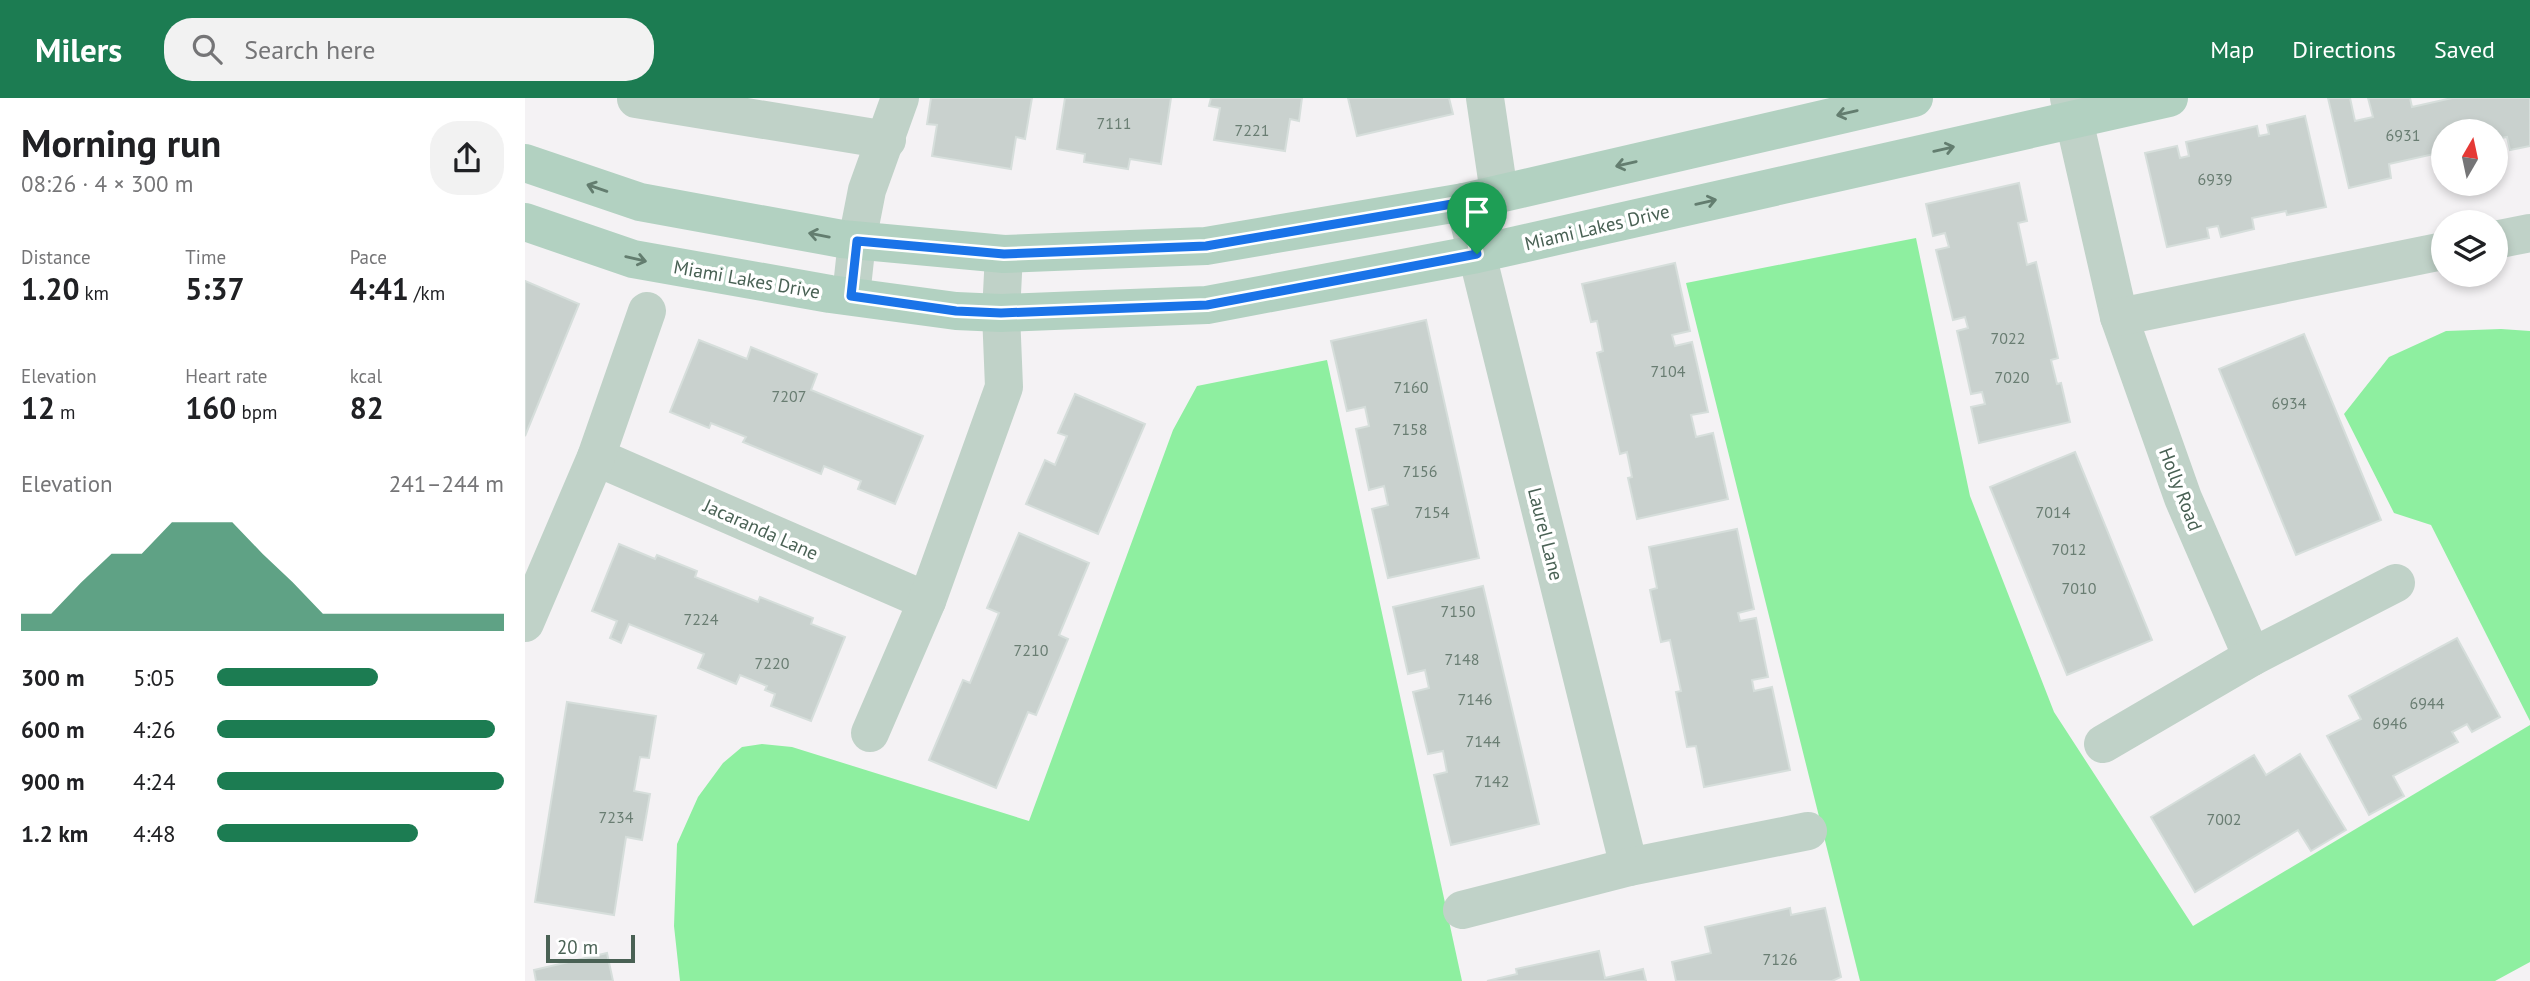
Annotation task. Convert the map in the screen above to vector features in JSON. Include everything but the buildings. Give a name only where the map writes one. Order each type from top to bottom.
[{"type":"main road","points":[[525,163],[640,202],[857,241],[1004,254],[1206,246],[1482,198],[1914,98]]},
{"type":"main road","name":"Miami Lakes Drive","points":[[525,222],[633,259],[956,311],[1001,313],[1207,305],[1477,254],[2072,109],[2169,98]]},
{"type":"street","points":[[851,296],[857,241],[867,190],[900,98]]},
{"type":"street","name":"Laurel Lane","points":[[1485,98],[1482,198],[1477,254],[1629,867]]},
{"type":"street","points":[[636,99],[887,140]]},
{"type":"street","name":"Holly Road","points":[[2072,109],[2119,317],[2183,498],[2252,657]]},
{"type":"street","points":[[2508,237],[2530,233]]},
{"type":"street","points":[[2119,317],[2431,253]]},
{"type":"street","points":[[870,733],[927,601],[1004,387],[1001,313],[1004,254]]},
{"type":"street","points":[[525,623],[596,457],[647,311]]},
{"type":"street","name":"Jacaranda Lane","points":[[596,457],[927,601]]},
{"type":"street","points":[[2103,744],[2252,657],[2396,583]]},
{"type":"street","points":[[1462,910],[1629,867],[1808,831]]},
{"type":"shaded area","points":[[1916,238],[1970,496],[2054,712],[2193,926],[2530,725],[2530,962],[2495,981],[1860,981],[1686,283]]},
{"type":"shaded area","points":[[2446,331],[2530,331],[2530,721],[2431,525],[2394,513],[2344,414],[2389,357]]},
{"type":"shaded area","points":[[1327,360],[1462,981],[680,981],[674,926],[677,844],[698,797],[723,763],[742,747],[762,744],[792,747],[1029,821],[1173,430],[1197,386]]},
{"type":"route","points":[[1464,202],[1477,254],[1207,305],[1001,313],[956,311],[851,296],[857,241],[1004,254],[1206,246],[1464,202]]}]
